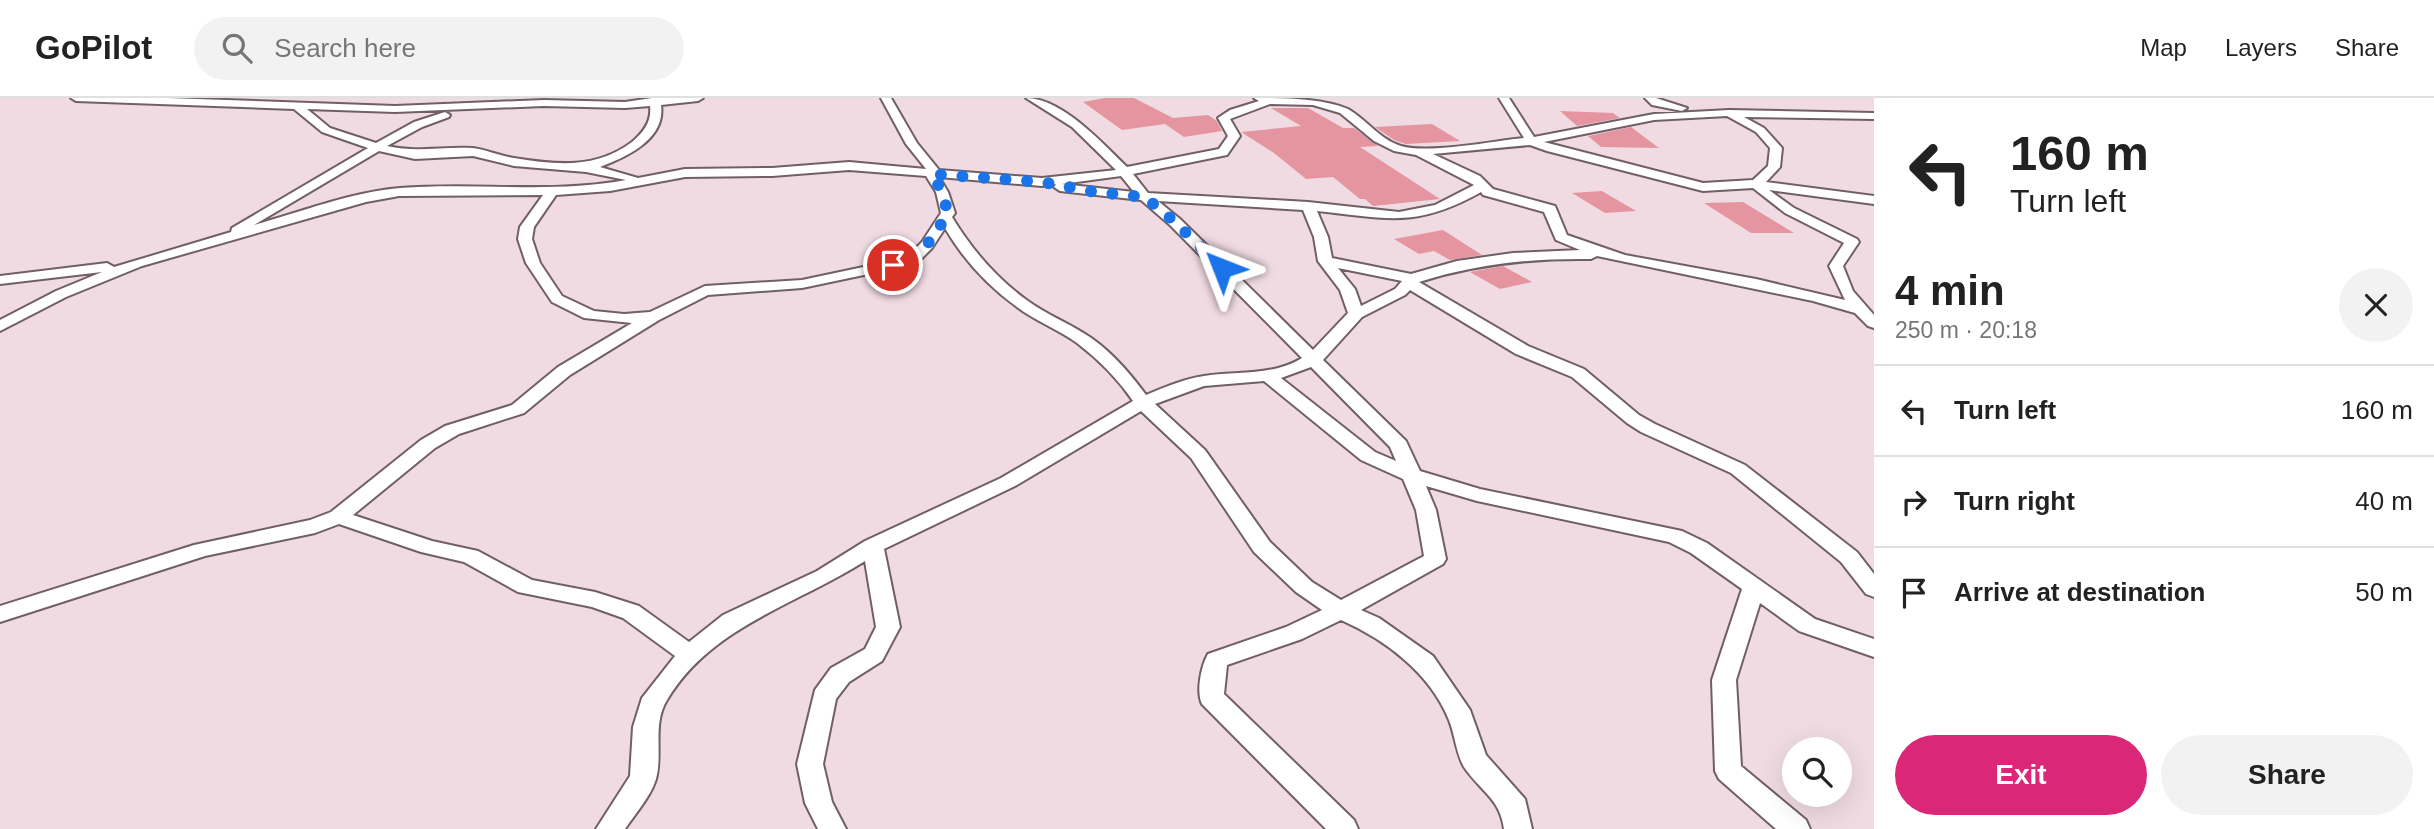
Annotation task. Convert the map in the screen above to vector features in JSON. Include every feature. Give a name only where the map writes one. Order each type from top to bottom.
[{"type":"street","points":[[76,98],[298,107],[474,107],[544,103],[625,105],[698,98]]},
{"type":"street","points":[[228,238],[263,212],[342,169],[413,124],[474,107],[493,98]]},
{"type":"street","points":[[0,614],[202,550],[315,526],[338,517],[428,444],[452,430],[518,409],[564,371],[653,317],[705,291],[802,284],[911,261],[927,245],[948,213],[942,192],[932,174],[933,169],[912,144],[886,98]]},
{"type":"street","points":[[1031,98],[1076,125],[1124,171],[1145,197],[1175,222],[1399,445],[1426,510],[1435,559],[1341,611],[1294,633],[1216,660],[1211,697],[1344,829]]},
{"type":"street","points":[[1504,98],[1531,141],[1551,149],[1703,187],[1756,184],[1874,200]]},
{"type":"street","points":[[1042,182],[1124,171],[1223,152],[1234,136],[1224,118],[1231,113],[1248,110],[1268,99],[1314,102],[1344,111],[1378,139],[1398,149],[1419,152],[1531,141],[1654,117],[1711,113],[1874,116]]},
{"type":"street","points":[[586,168],[631,150],[655,120],[656,100]]},
{"type":"street","points":[[1654,117],[1653,100],[1711,113]]},
{"type":"street","points":[[298,107],[326,130],[375,146],[415,155],[473,152],[514,162],[586,168],[648,181]]},
{"type":"street","points":[[1729,113],[1760,130],[1776,148],[1774,167],[1756,184]]},
{"type":"street","points":[[1786,114],[1874,127]]},
{"type":"street","points":[[1419,152],[1476,179],[1481,186],[1501,197],[1550,209],[1562,237],[1580,247],[1802,292],[1860,310]]},
{"type":"street","points":[[530,192],[561,166]]},
{"type":"street","points":[[0,326],[61,294],[138,263],[364,198],[399,192],[551,191],[648,181],[685,173],[798,171],[873,166],[932,174],[1042,182],[1095,192],[1145,197],[1411,215],[1440,209],[1481,186]]},
{"type":"street","points":[[1774,167],[1816,192]]},
{"type":"street","points":[[1756,184],[1771,200],[1792,212],[1830,227],[1852,242],[1836,266],[1840,285],[1874,323]]},
{"type":"street","points":[[551,191],[527,227],[525,239],[533,263],[557,299],[590,315],[624,319],[653,317]]},
{"type":"street","points":[[1308,206],[1321,237],[1325,261],[1347,289],[1356,314]]},
{"type":"street","points":[[946,217],[961,244],[987,274],[1023,305],[1082,339],[1126,379],[1143,403],[1198,454],[1262,547],[1304,587],[1341,611],[1371,624],[1425,662],[1461,717],[1474,760],[1515,807],[1518,829]]},
{"type":"street","points":[[610,829],[643,778],[646,727],[654,698],[690,655],[732,621],[825,576],[873,546],[1008,482],[1143,403],[1174,389],[1203,381],[1268,376],[1298,368],[1312,359],[1356,314],[1380,304],[1411,281],[1457,265],[1546,254],[1640,261]]},
{"type":"street","points":[[1325,261],[1411,281],[1522,350],[1578,373],[1633,419],[1738,469],[1849,557],[1874,589]]},
{"type":"street","points":[[0,281],[138,263]]},
{"type":"street","points":[[0,281],[61,294]]},
{"type":"street","points":[[1268,376],[1368,456],[1411,475],[1477,495],[1675,536],[1699,548],[1807,625],[1874,648]]},
{"type":"street","points":[[338,517],[429,547],[470,556],[526,587],[595,600],[631,612],[690,655]]},
{"type":"street","points":[[832,829],[819,803],[810,764],[824,697],[840,675],[873,655],[888,627],[873,546]]},
{"type":"street","points":[[1754,586],[1724,680],[1728,771],[1796,829]]},
{"type":"building","points":[[1105,98],[1134,98],[1173,118],[1208,115],[1217,121],[1222,131],[1184,137],[1165,124],[1122,130],[1083,102]]},
{"type":"building","points":[[1271,108],[1308,108],[1343,128],[1354,128],[1378,146],[1360,147],[1440,199],[1373,206],[1333,177],[1306,179],[1274,153],[1241,132],[1301,126]]},
{"type":"building","points":[[1560,111],[1613,113],[1620,118],[1577,126]]},
{"type":"building","points":[[1432,124],[1460,141],[1406,144],[1394,140],[1375,127]]},
{"type":"building","points":[[1631,127],[1659,148],[1601,147],[1588,136]]},
{"type":"building","points":[[1602,191],[1636,211],[1605,213],[1572,193]]},
{"type":"building","points":[[1743,202],[1794,233],[1751,233],[1704,203]]},
{"type":"building","points":[[1443,230],[1482,255],[1450,260],[1434,251],[1419,254],[1394,239]]},
{"type":"building","points":[[1503,266],[1532,282],[1500,289],[1470,272]]},
{"type":"route","points":[[893,265],[911,261],[927,245],[948,213],[942,192],[932,174],[1042,182],[1095,192],[1145,197],[1222,268]]}]
